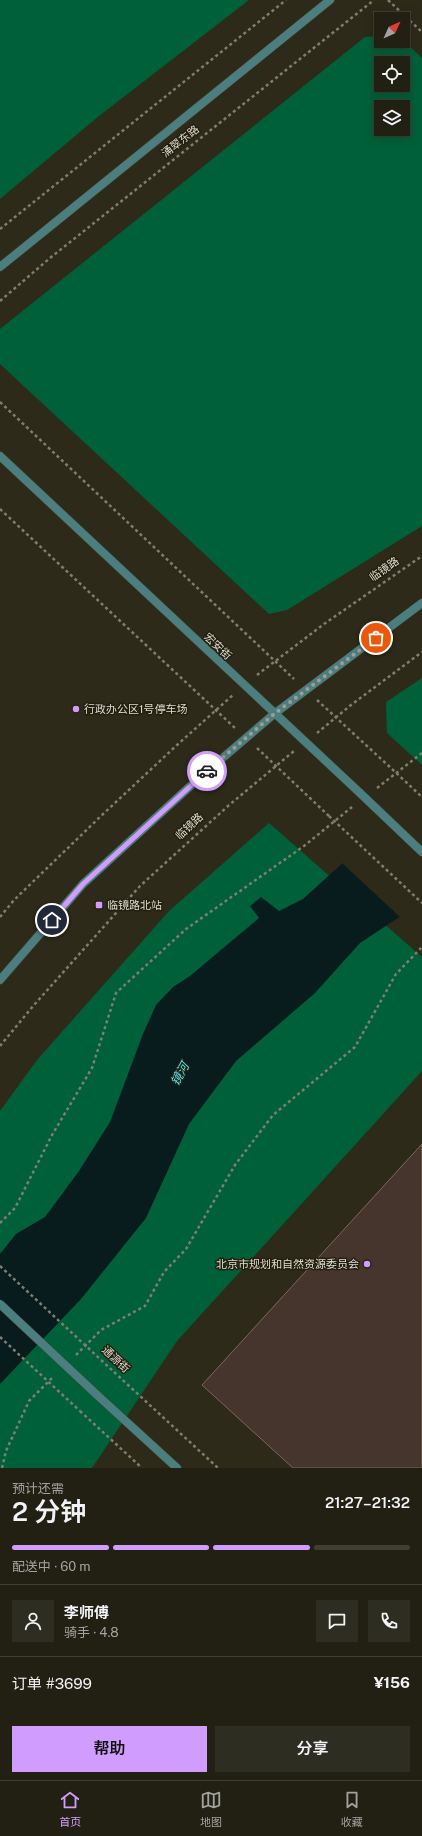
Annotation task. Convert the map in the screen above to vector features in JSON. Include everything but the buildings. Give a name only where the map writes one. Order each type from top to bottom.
[{"type":"street","name":"涌翠东路","points":[[0,267],[330,0]]},
{"type":"street","name":"宏安街","points":[[0,456],[422,852]]},
{"type":"street","points":[[0,980],[83,884],[198,779],[274,714],[422,603]]},
{"type":"street","points":[[0,1304],[177,1468]]},
{"type":"path","points":[[0,229],[286,0]]},
{"type":"path","name":"涌翠东路","points":[[0,301],[50,258],[374,0]]},
{"type":"path","points":[[388,0],[422,32]]},
{"type":"path","points":[[0,402],[335,718],[422,797]]},
{"type":"path","points":[[0,509],[422,903]]},
{"type":"path","name":"临镜路","points":[[0,917],[14,900],[101,816],[244,685],[324,624],[422,556]]},
{"type":"path","name":"临镜路","points":[[0,1046],[34,1004],[140,886],[228,806],[276,766],[335,718],[422,652]]},
{"type":"path","points":[[371,793],[422,753]]},
{"type":"path","points":[[0,1223],[15,1208],[52,1135],[92,1068],[116,993],[186,929],[304,846],[353,807]]},
{"type":"path","points":[[73,1358],[101,1330],[145,1306],[164,1272],[186,1249],[235,1165],[273,1115],[355,1047],[396,974],[422,947]]},
{"type":"path","name":"通源街","points":[[0,1266],[218,1468]]},
{"type":"path","points":[[0,1337],[142,1468]]},
{"type":"path","points":[[2,1468],[6,1451],[29,1401],[57,1374]]},
{"type":"green space","points":[[0,0],[249,0],[99,116],[0,199]]},
{"type":"green space","points":[[374,36],[374,48],[410,48],[410,47],[422,58],[422,526],[287,610],[269,614],[0,364],[0,329],[365,37]]},
{"type":"green space","points":[[422,678],[422,765],[387,733],[386,702]]},
{"type":"green space","points":[[269,823],[422,957],[422,1071],[177,1341],[92,1468],[0,1468],[0,1111],[37,1060],[169,911]]},
{"type":"water","name":"镜河","points":[[422,791],[422,902],[360,943],[315,993],[236,1061],[189,1124],[146,1218],[81,1299],[0,1384],[0,1254],[16,1234],[45,1217],[79,1171],[110,1122],[143,1034],[156,1005],[173,987],[190,976],[259,918],[250,906],[261,897],[279,911],[303,899]]},
{"type":"pier","points":[[422,789],[422,904],[401,918],[341,862]]},
{"type":"way so far","points":[[207,771],[274,714],[376,638]]},
{"type":"place","name":"行政办公区1号停车场","points":[[76,709]]},
{"type":"place","name":"临镜路北站","points":[[99,905]]},
{"type":"place","name":"北京市规划和自然资源委员会","points":[[367,1264]]},
{"type":"route","points":[[52,920],[83,884],[207,771]]}]
